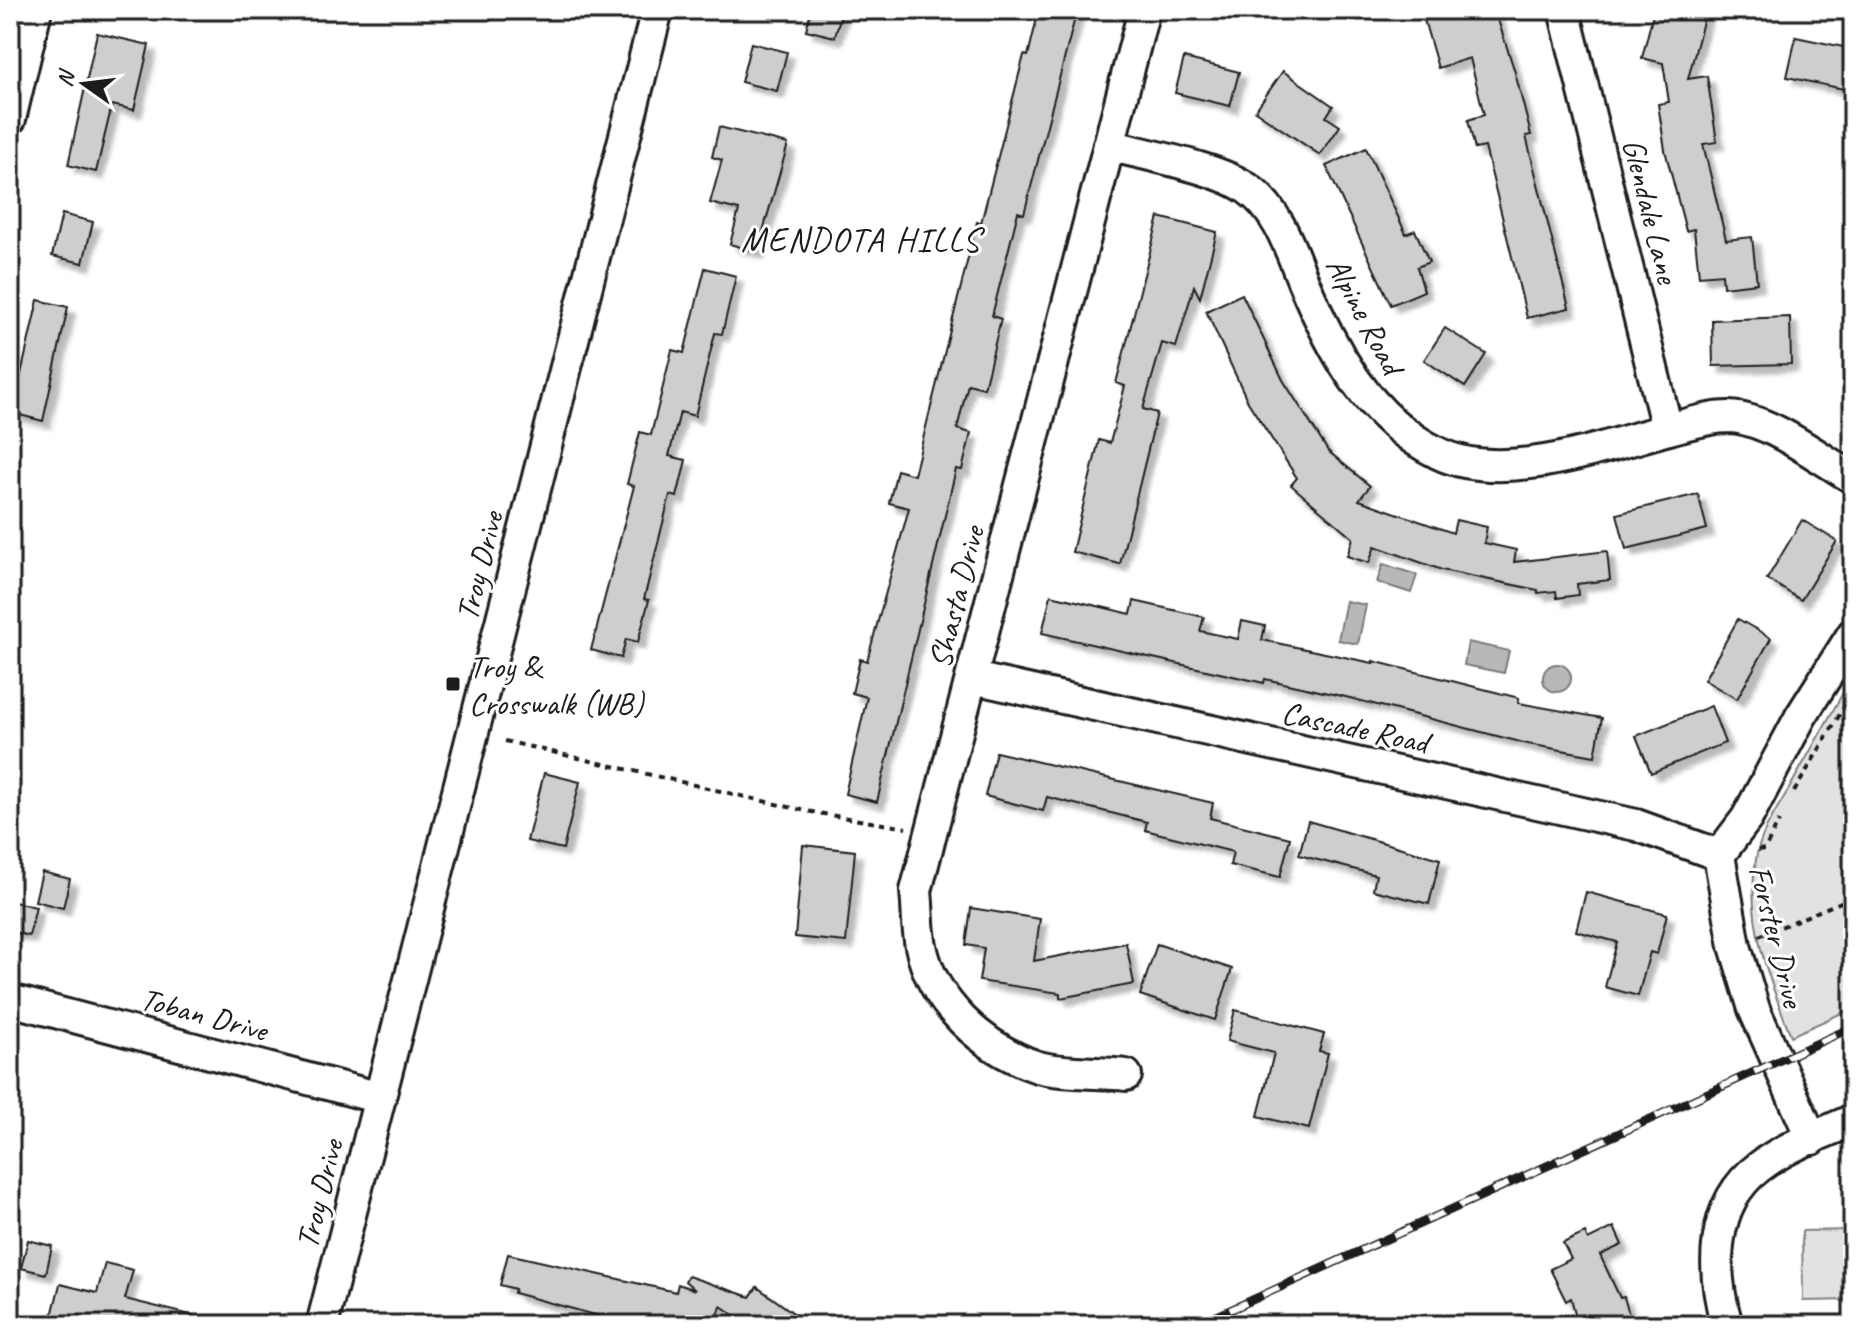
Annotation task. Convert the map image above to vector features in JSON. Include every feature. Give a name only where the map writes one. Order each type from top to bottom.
[{"type":"street","points":[[10,119],[36,10]]},
{"type":"street","name":"Troy Drive","points":[[330,1323],[380,1098],[657,10]]},
{"type":"street","name":"Shasta Drive","points":[[1126,1075],[1036,1067],[991,1043],[961,1020],[933,982],[921,947],[916,891],[1144,10]]},
{"type":"street","name":"Glendale Lane","points":[[1564,10],[1667,429]]},
{"type":"street","name":"Alpine Road","points":[[1109,145],[1234,181],[1256,196],[1282,230],[1313,304],[1366,396],[1384,416],[1440,455],[1493,464],[1547,461],[1667,429],[1727,417],[1747,420],[1853,478]]},
{"type":"street","name":"Forster Drive","points":[[1812,1139],[1754,1009],[1735,946],[1719,855],[1747,818],[1801,716],[1853,634]]},
{"type":"street","name":"Cascade Road","points":[[973,678],[1636,825],[1719,855]]},
{"type":"street","name":"Toban Drive","points":[[10,1000],[380,1098]]},
{"type":"street","points":[[1727,1325],[1715,1243],[1733,1196],[1758,1167],[1853,1120]]},
{"type":"path","points":[[505,741],[806,811],[932,833]]},
{"type":"path","points":[[1735,946],[1853,897]]},
{"type":"shaded area","points":[[1383,564],[1417,575],[1411,593],[1377,582]]},
{"type":"shaded area","points":[[1346,601],[1366,605],[1358,644],[1338,640]]},
{"type":"shaded area","points":[[1468,642],[1509,651],[1504,673],[1464,665]]},
{"type":"shaded area","points":[[1557,664],[1567,668],[1571,678],[1567,688],[1557,692],[1547,688],[1543,678],[1547,668]]},
{"type":"shaded area","points":[[1853,675],[1853,1008],[1791,1036],[1767,971],[1756,927],[1753,882],[1756,859],[1770,822]]},
{"type":"shaded area","points":[[1853,1230],[1853,1300],[1803,1301],[1802,1231]]},
{"type":"building","points":[[811,10],[842,10],[835,37],[806,30]]},
{"type":"building","points":[[1039,10],[1077,10],[1024,214],[1018,212],[992,316],[1001,319],[984,388],[968,384],[957,429],[971,433],[962,470],[956,469],[877,802],[845,794],[867,697],[852,693],[860,659],[867,661],[909,508],[889,503],[897,470],[914,475],[977,222],[981,223],[1024,55],[1028,56]]},
{"type":"building","points":[[1458,10],[1479,10],[1481,18],[1496,14],[1531,135],[1526,136],[1569,308],[1527,318],[1485,147],[1475,149],[1468,120],[1484,115],[1470,58],[1438,68],[1424,20]]},
{"type":"building","points":[[1654,10],[1706,10],[1688,79],[1707,76],[1717,142],[1703,144],[1726,240],[1752,237],[1757,283],[1723,287],[1722,274],[1699,276],[1694,229],[1686,231],[1665,150],[1658,104],[1669,102],[1663,63],[1642,58]]},
{"type":"building","points":[[97,33],[149,45],[134,110],[112,105],[96,172],[68,165]]},
{"type":"building","points":[[1796,37],[1853,49],[1853,91],[1787,77]]},
{"type":"building","points":[[751,43],[787,52],[777,91],[741,82]]},
{"type":"building","points":[[1184,58],[1239,72],[1230,106],[1175,93]]},
{"type":"building","points":[[1283,71],[1333,106],[1326,117],[1340,126],[1320,155],[1255,111]]},
{"type":"building","points":[[719,127],[788,144],[757,252],[730,244],[739,210],[710,203],[722,160],[712,157]]},
{"type":"building","points":[[1366,148],[1406,234],[1415,230],[1429,262],[1417,267],[1424,291],[1391,305],[1326,166]]},
{"type":"building","points":[[62,214],[93,222],[83,263],[52,256]]},
{"type":"building","points":[[1159,217],[1217,232],[1200,298],[1194,286],[1176,347],[1162,343],[1143,409],[1157,413],[1120,564],[1072,552],[1099,440],[1110,443],[1125,386],[1116,383]]},
{"type":"building","points":[[705,268],[736,276],[722,334],[715,333],[695,416],[680,412],[669,456],[686,460],[677,497],[670,495],[644,599],[649,600],[638,642],[626,639],[621,658],[591,650],[634,486],[627,484],[640,432],[651,435],[672,350],[684,353]]},
{"type":"building","points":[[1242,294],[1283,380],[1328,451],[1370,486],[1359,500],[1453,533],[1456,520],[1487,527],[1484,543],[1516,550],[1514,562],[1607,551],[1610,580],[1577,584],[1578,595],[1557,598],[1556,591],[1538,593],[1538,590],[1442,570],[1375,546],[1369,563],[1347,556],[1353,538],[1291,485],[1297,478],[1248,402],[1206,311]]},
{"type":"building","points":[[38,300],[68,307],[43,421],[12,413]]},
{"type":"building","points":[[1790,317],[1791,364],[1713,366],[1712,320]]},
{"type":"building","points":[[1445,328],[1486,354],[1465,387],[1424,360]]},
{"type":"building","points":[[1698,494],[1707,529],[1626,549],[1617,514]]},
{"type":"building","points":[[1802,520],[1837,541],[1801,600],[1767,579]]},
{"type":"building","points":[[1051,595],[1131,614],[1134,601],[1204,617],[1200,631],[1238,639],[1242,621],[1265,626],[1262,640],[1373,661],[1519,698],[1518,703],[1602,718],[1595,756],[1528,744],[1346,697],[1265,679],[1264,683],[1042,633]]},
{"type":"building","points":[[1738,619],[1771,638],[1737,699],[1704,680]]},
{"type":"building","points":[[1711,706],[1725,743],[1651,773],[1636,736]]},
{"type":"building","points":[[996,752],[1213,803],[1210,818],[1290,838],[1280,877],[1230,865],[1233,852],[1145,830],[1147,822],[1047,797],[1043,811],[985,796]]},
{"type":"building","points":[[544,773],[580,782],[563,849],[527,841]]},
{"type":"building","points":[[1308,821],[1440,859],[1429,904],[1373,890],[1376,875],[1299,855]]},
{"type":"building","points":[[803,845],[855,851],[846,942],[795,937]]},
{"type":"building","points":[[42,872],[70,879],[63,908],[35,901]]},
{"type":"building","points":[[1586,892],[1667,914],[1657,954],[1650,952],[1638,996],[1605,987],[1617,942],[1576,931]]},
{"type":"building","points":[[10,901],[36,907],[29,936],[10,931]]},
{"type":"building","points":[[971,908],[1040,919],[1034,961],[1126,943],[1134,984],[1060,998],[1060,993],[979,981],[984,948],[966,945]]},
{"type":"building","points":[[1157,944],[1232,969],[1215,1020],[1140,995]]},
{"type":"building","points":[[1235,1010],[1324,1034],[1319,1051],[1328,1053],[1309,1129],[1258,1116],[1274,1053],[1227,1041]]},
{"type":"building","points":[[1614,1227],[1622,1245],[1600,1255],[1620,1298],[1624,1297],[1632,1325],[1578,1325],[1571,1298],[1566,1301],[1550,1269],[1571,1259],[1563,1243],[1585,1233],[1588,1240]]},
{"type":"building","points":[[28,1240],[52,1246],[46,1274],[21,1268]]},
{"type":"building","points":[[508,1254],[676,1292],[678,1284],[695,1290],[685,1281],[688,1276],[750,1297],[757,1287],[810,1325],[749,1325],[721,1306],[715,1325],[686,1316],[683,1324],[659,1316],[657,1325],[632,1325],[514,1293],[515,1289],[500,1285]]},
{"type":"building","points":[[105,1263],[133,1270],[125,1299],[203,1318],[202,1325],[72,1325],[51,1320],[60,1284],[97,1293]]},
{"type":"railway","points":[[1197,1325],[1853,1027]]},
{"type":"place","name":"Troy & Crosswalk (WB)","points":[[453,684]]},
{"type":"district","name":"MENDOTA HILLS","points":[[861,239]]}]
